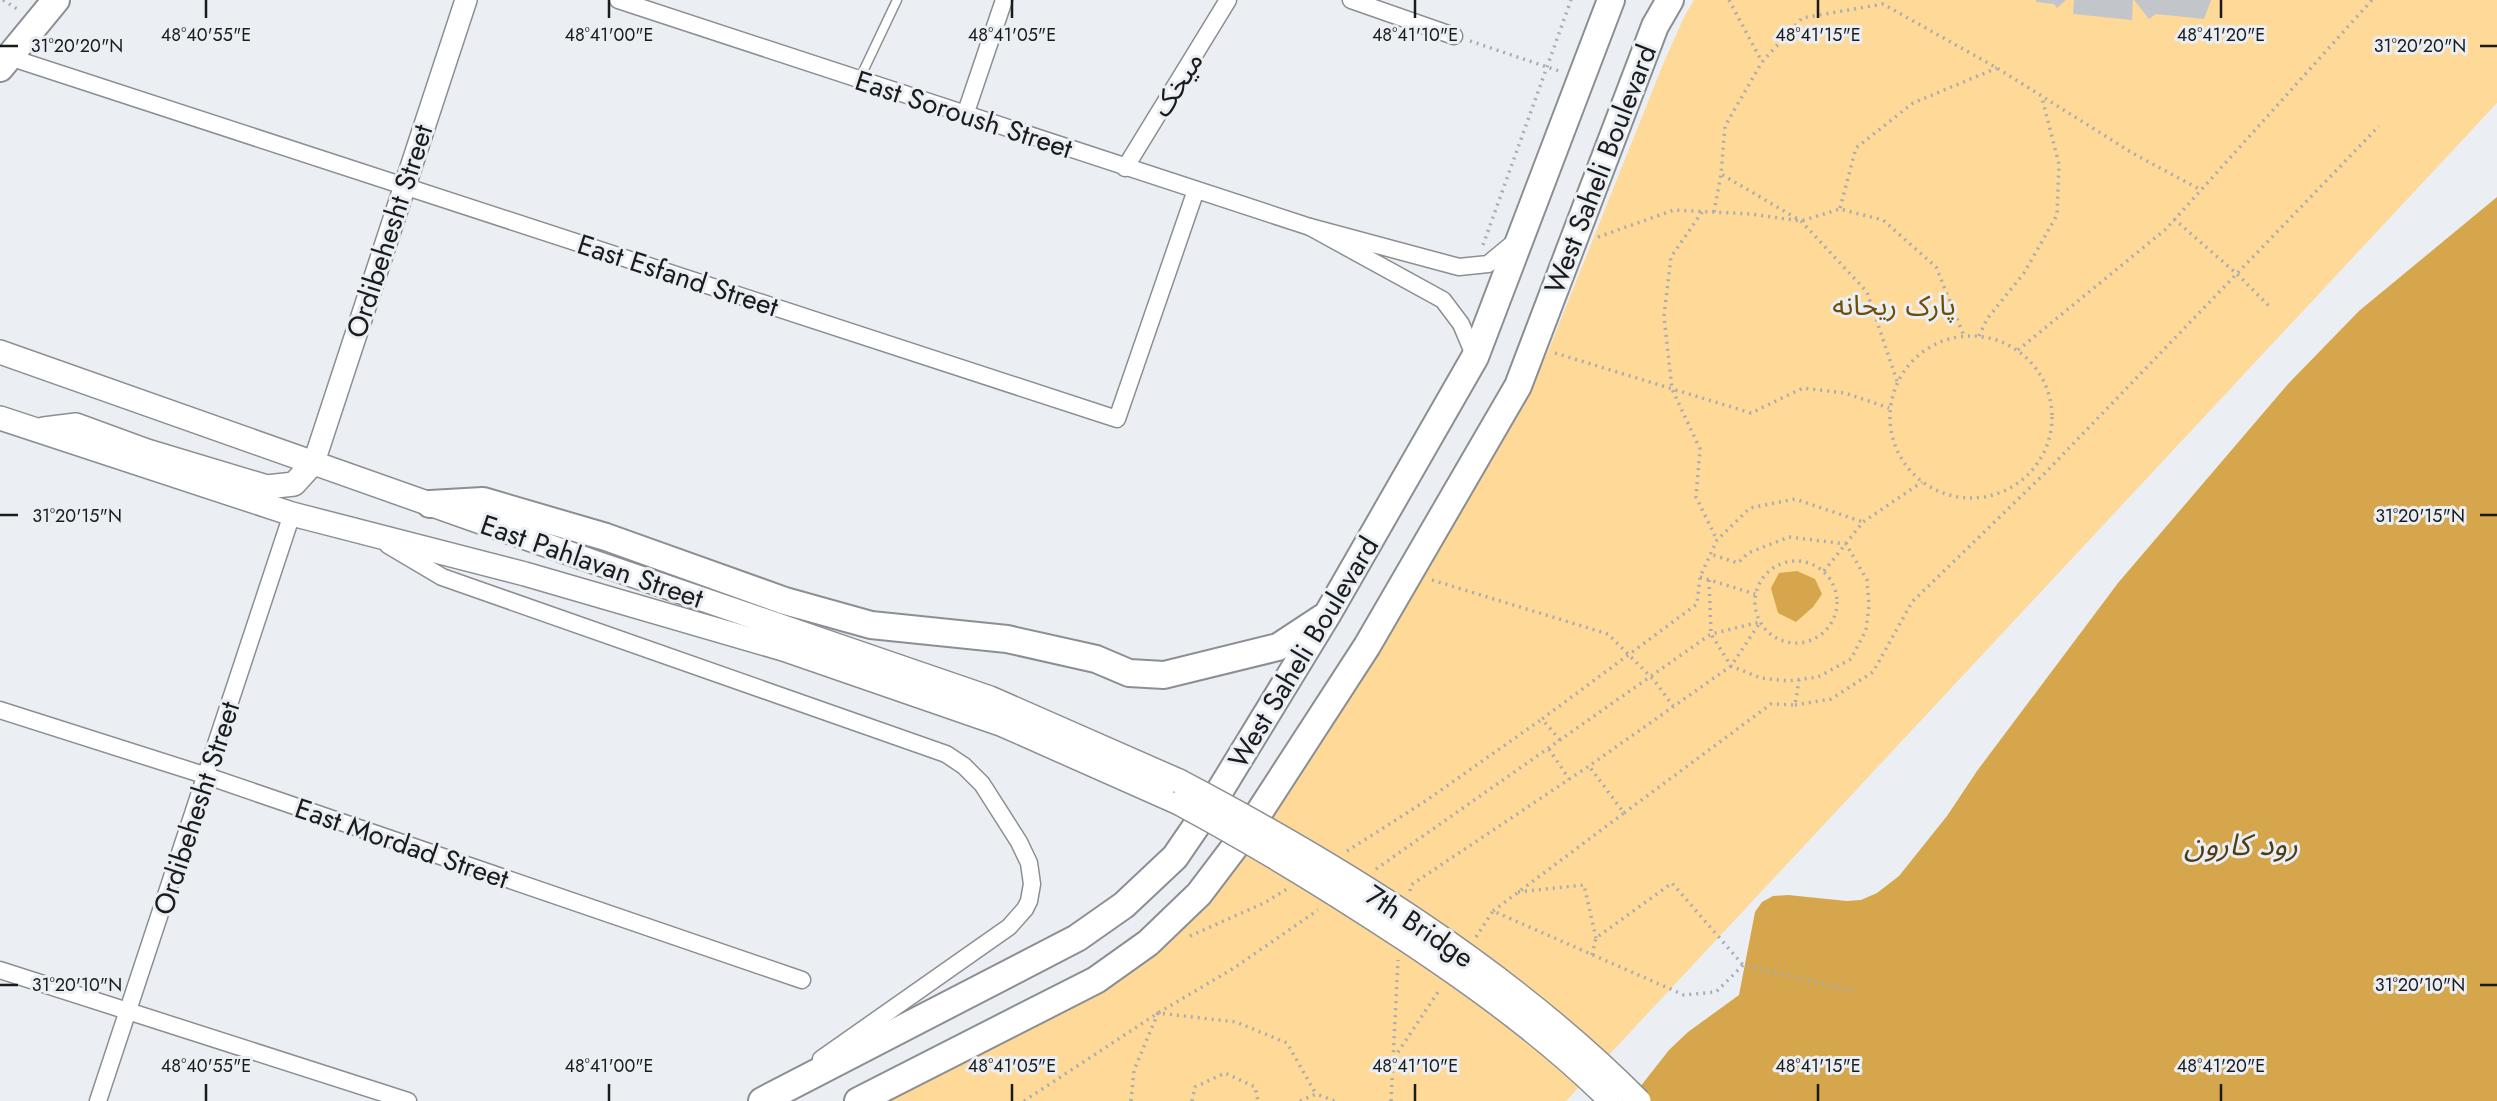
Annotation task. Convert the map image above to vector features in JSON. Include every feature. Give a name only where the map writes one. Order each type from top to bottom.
[{"type":"main road","points":[[4,63],[56,0]]},
{"type":"main road","name":"West Saheli Boulevard","points":[[761,1101],[1077,938],[1124,905],[1175,857],[1216,797],[1326,615],[1475,357],[1611,0]]},
{"type":"main road","name":"West Saheli Boulevard","points":[[858,1101],[1096,980],[1148,943],[1199,894],[1249,828],[1367,646],[1518,386],[1655,26],[1670,0]]},
{"type":"main road","name":"East Pahlavan Street","points":[[0,352],[990,698],[1179,792]]},
{"type":"main road","name":"East Pahlavan Street","points":[[0,418],[292,514],[525,574],[783,649],[1003,725],[1179,792]]},
{"type":"main road","points":[[37,430],[76,425],[147,451],[267,487],[293,484],[314,462]]},
{"type":"main road","points":[[430,504],[483,501],[606,537],[785,601],[871,625],[1007,639],[1096,659],[1129,673],[1164,675],[1278,647],[1326,615]]},
{"type":"main road","name":"7th Bridge","points":[[1179,792],[1457,974],[1534,1033],[1611,1101]]},
{"type":"main road","name":"7th Bridge","points":[[1179,792],[1265,827],[1385,902],[1468,958],[1546,1017],[1639,1101]]},
{"type":"street","name":"Ordibehesht Street","points":[[314,462],[466,0]]},
{"type":"street","name":"East Soroush Street","points":[[618,0],[1310,227]]},
{"type":"street","points":[[965,115],[1004,0]]},
{"type":"street","name":"میخک","points":[[1125,168],[1228,0]]},
{"type":"street","points":[[1351,0],[1454,36]]},
{"type":"street","name":"East Esfand Street","points":[[4,63],[404,185],[1117,419],[1196,190]]},
{"type":"street","points":[[1310,227],[1459,267],[1488,264],[1519,239]]},
{"type":"street","points":[[1310,227],[1443,300],[1461,324],[1475,357]]},
{"type":"street","name":"Ordibehesht Street","points":[[98,1101],[292,514]]},
{"type":"street","name":"East Pahlavan Street","points":[[370,534],[442,577],[946,754],[964,766],[982,784],[1019,842],[1029,863],[1032,884],[1025,909],[1009,927],[761,1101]]},
{"type":"street","name":"East Mordad Street","points":[[0,710],[206,776],[802,980]]},
{"type":"street","points":[[0,970],[408,1101]]},
{"type":"lane","points":[[859,80],[897,0]]},
{"type":"path","points":[[1473,265],[1489,231],[1545,66],[1571,0]]},
{"type":"path","points":[[1729,0],[1762,62]]},
{"type":"path","points":[[2018,351],[2174,219],[2372,0]]},
{"type":"path","points":[[1714,212],[1721,174],[1725,126],[1762,62],[1802,18],[1883,4],[1997,68],[2133,154],[2201,190]]},
{"type":"path","points":[[1454,36],[1581,78]]},
{"type":"path","points":[[1840,208],[1856,148],[1913,103],[1997,68]]},
{"type":"path","points":[[1979,336],[1987,319],[2024,273],[2057,215],[2059,164],[2042,96]]},
{"type":"path","points":[[1470,945],[1493,911],[1770,704],[1795,705],[1831,699],[1873,672],[1912,602],[2045,473],[2379,126]]},
{"type":"path","points":[[1721,174],[1801,221],[1867,292],[1897,381]]},
{"type":"path","points":[[1570,246],[1674,210],[1801,221],[1840,208],[1883,220],[1936,267],[1964,336]]},
{"type":"path","points":[[1702,212],[1671,257],[1664,316],[1672,389],[1700,449],[1696,496],[1717,540]]},
{"type":"path","points":[[2174,219],[2270,307]]},
{"type":"path","points":[[1964,336],[1979,336],[1999,341],[2018,351],[2036,368],[2048,391],[2053,417],[2049,442],[2037,465],[2019,483],[1995,495],[1970,499],[1945,495],[1922,482],[1902,462],[1891,436],[1889,408],[1897,381],[1914,359],[1937,343],[1964,336]]},
{"type":"path","points":[[1533,346],[1751,413],[1803,388],[1844,393],[1889,408]]},
{"type":"path","points":[[2037,465],[2045,473]]},
{"type":"path","points":[[1825,571],[1863,522],[1922,482]]},
{"type":"path","points":[[1561,741],[1542,719],[1696,604],[1700,577],[1717,540],[1751,508],[1795,499],[1863,522]]},
{"type":"path","points":[[1710,554],[1738,564],[1748,553],[1789,537],[1846,544]]},
{"type":"path","points":[[1709,580],[1711,634],[1731,666],[1761,678],[1788,681],[1818,677],[1851,659],[1866,630],[1869,606],[1867,580],[1846,544]]},
{"type":"path","points":[[1802,560],[1825,571],[1833,582],[1838,596],[1837,610],[1832,623],[1823,634],[1810,641],[1796,643],[1782,640],[1770,633],[1760,622],[1755,594],[1767,572],[1789,561],[1802,560]]},
{"type":"path","points":[[1410,573],[1608,634],[1654,680],[1673,706]]},
{"type":"path","points":[[1700,577],[1755,594]]},
{"type":"path","points":[[1369,875],[1711,634],[1760,622]]},
{"type":"path","points":[[1409,899],[1411,885],[1589,766],[1731,666],[1760,622]]},
{"type":"path","points":[[1795,705],[1799,680]]},
{"type":"path","points":[[1549,749],[1569,779]]},
{"type":"path","points":[[1589,766],[1624,813]]},
{"type":"path","points":[[1596,938],[1672,883],[1743,965],[1854,991]]},
{"type":"path","points":[[1518,892],[1584,885],[1596,938],[1592,955]]},
{"type":"path","points":[[1024,1101],[1158,1013],[1234,968],[1324,906]]},
{"type":"path","points":[[1493,911],[1684,995],[1716,992],[1743,965]]},
{"type":"path","points":[[1391,1101],[1399,953]]},
{"type":"path","points":[[1392,1060],[1447,980]]},
{"type":"path","points":[[1158,1013],[1236,1021],[1287,1043],[1316,1094],[1335,1101]]},
{"type":"path","points":[[1131,1101],[1135,1070],[1158,1013]]},
{"type":"path","points":[[1192,1101],[1195,1087],[1225,1073],[1255,1087],[1258,1101]]},
{"type":"path","points":[[1300,1101],[1316,1094]]},
{"type":"green space","name":"پارک ریحانه","points":[[1694,0],[2497,0],[2497,103],[1566,1101],[867,1101],[1143,952],[1372,651],[1547,354],[1664,62]]},
{"type":"water","name":"رود کارون","points":[[2497,197],[2497,1101],[1629,1101],[1669,1050],[1688,1032],[1739,995],[1755,912],[1762,902],[1773,896],[1788,895],[1861,900],[1877,893],[1899,876],[1947,816],[1977,771],[2118,583],[2288,384],[2359,311]]},
{"type":"water","points":[[1797,571],[1815,579],[1822,594],[1813,607],[1796,622],[1778,613],[1771,588],[1779,573]]},
{"type":"building","points":[[2036,0],[2066,0],[2057,8],[2054,4]]},
{"type":"building","points":[[2074,0],[2133,0],[2132,20],[2073,14]]},
{"type":"building","points":[[2134,0],[2211,0],[2204,19],[2156,14],[2149,19]]}]
